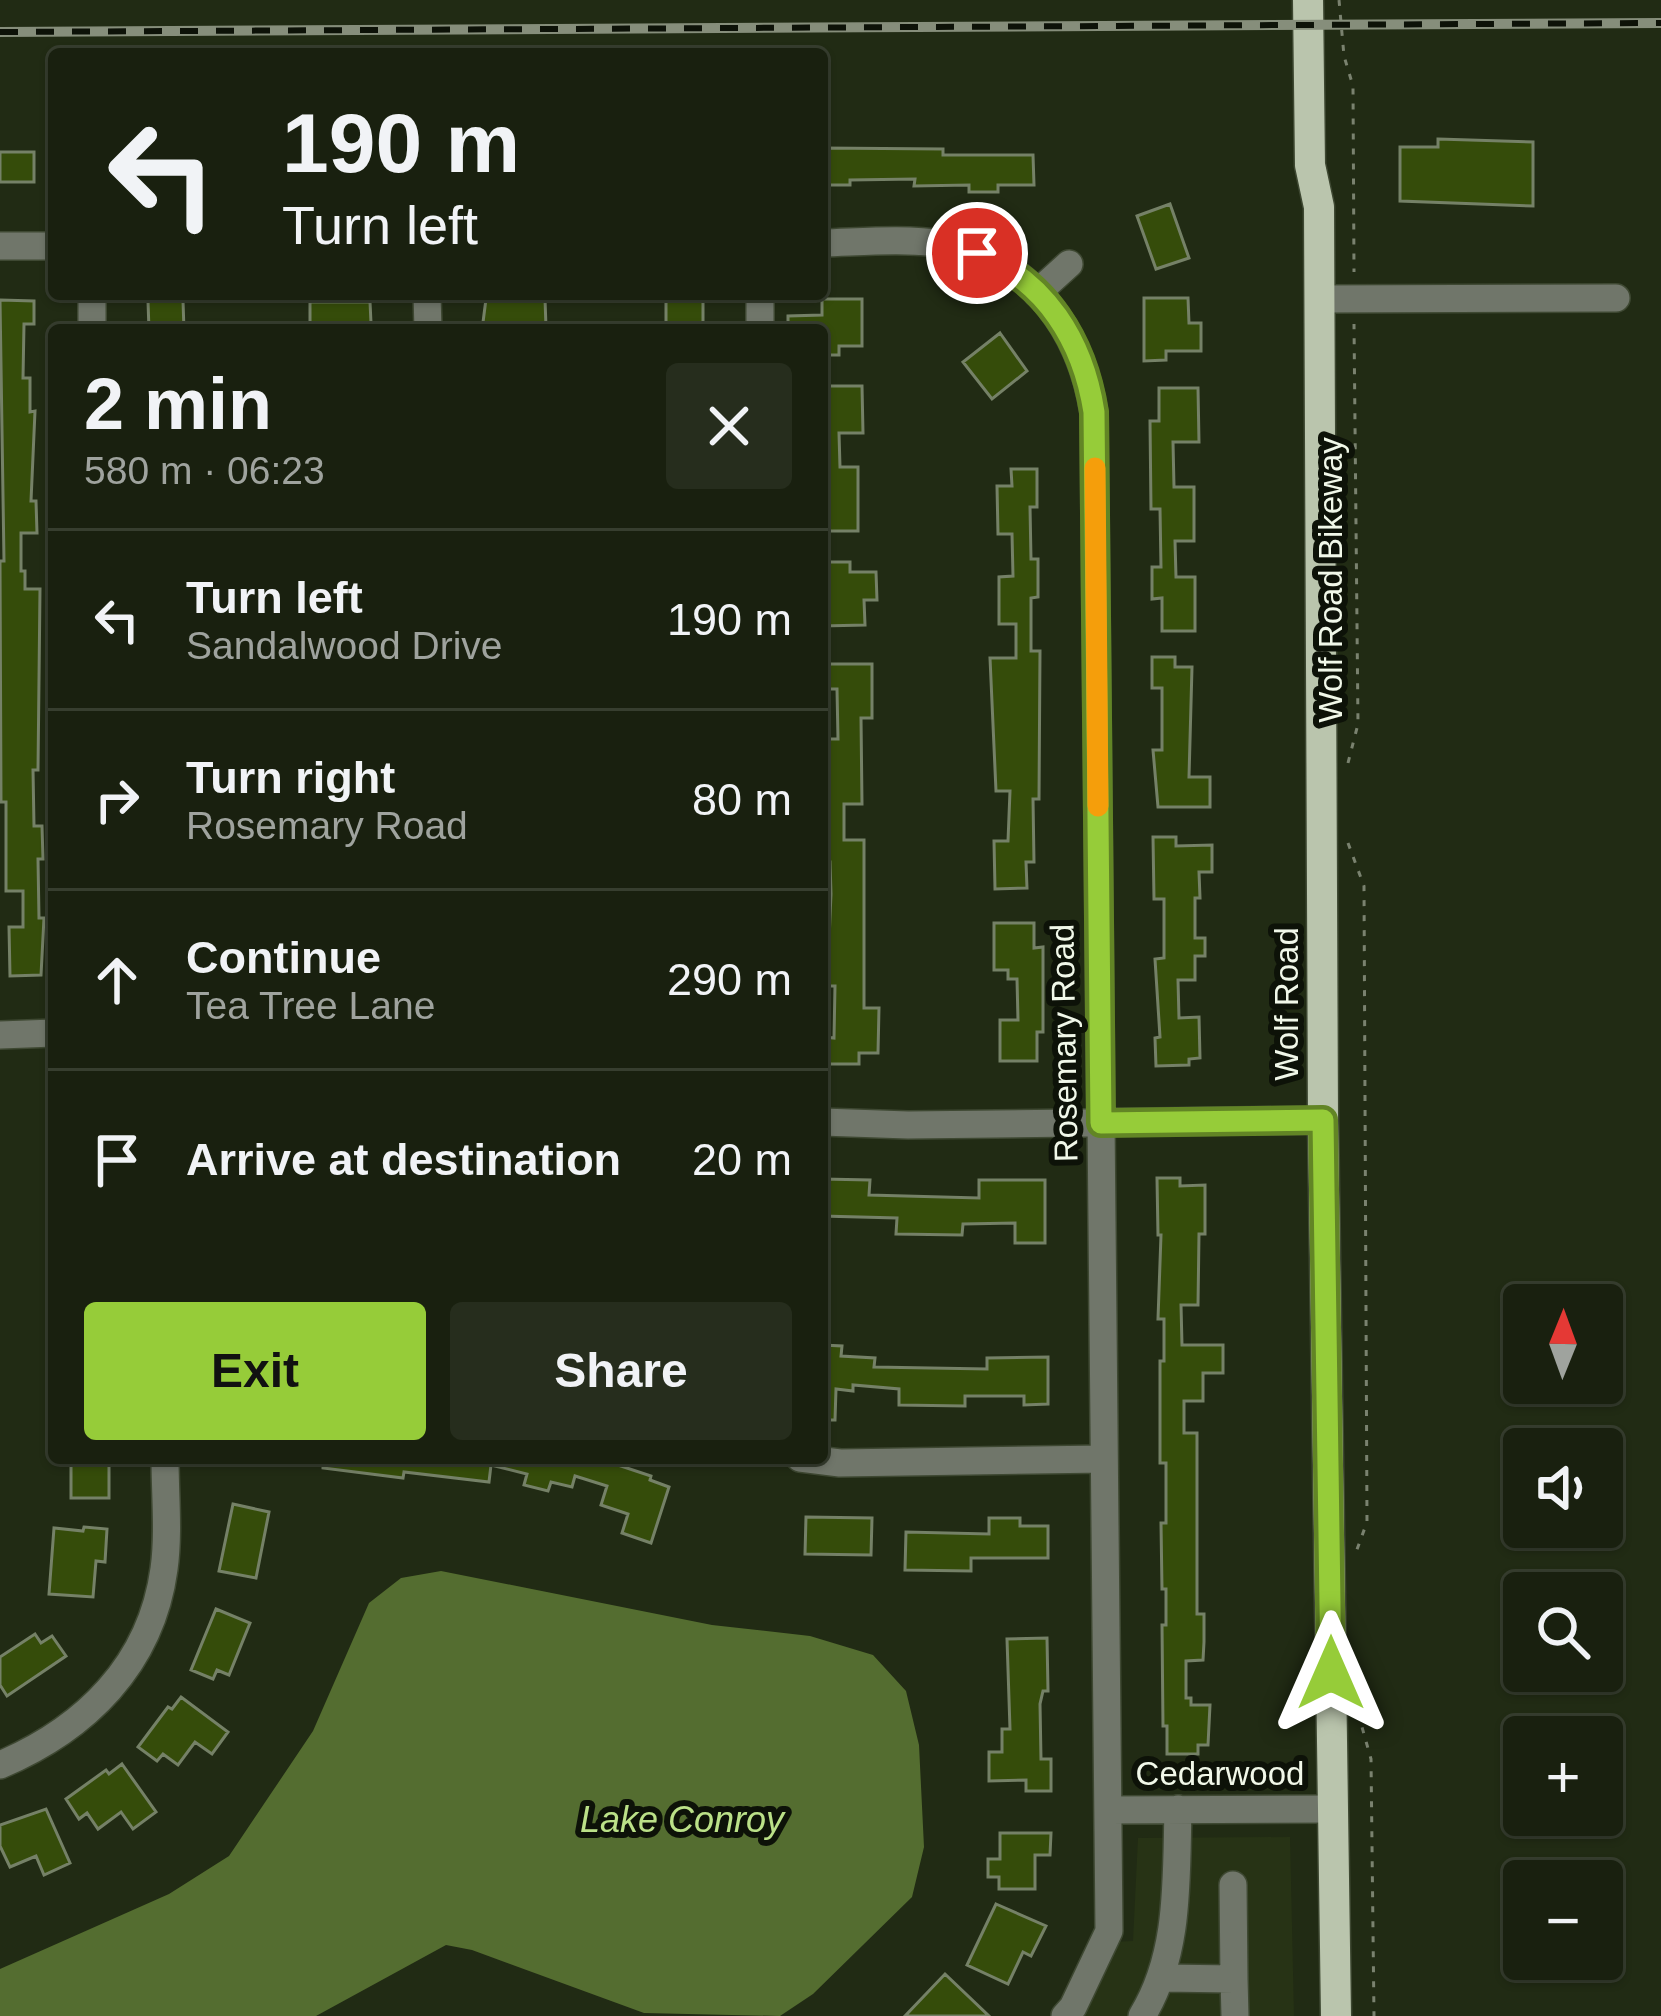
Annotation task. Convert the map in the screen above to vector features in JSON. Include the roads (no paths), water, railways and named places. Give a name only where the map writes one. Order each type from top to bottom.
[{"type":"main road","name":"Wolf Road","points":[[1308,0],[1310,165],[1319,207],[1323,1120],[1336,2016]]},
{"type":"main road","name":"Wolf Road","points":[[1319,207],[1328,166],[1326,0]]},
{"type":"street","name":"Rosemary Road","points":[[828,243],[944,244],[1001,263],[1037,292],[1068,330],[1081,356],[1094,412],[1108,1931],[1065,2016]]},
{"type":"street","points":[[0,246],[48,246]]},
{"type":"street","points":[[1037,292],[1069,264]]},
{"type":"street","points":[[1319,299],[1616,298]]},
{"type":"street","points":[[0,1035],[48,1033]]},
{"type":"street","points":[[828,1122],[1323,1120]]},
{"type":"street","points":[[828,1461],[1104,1459]]},
{"type":"street","points":[[0,1765],[42,1747],[86,1716],[130,1665],[154,1614],[164,1566],[165,1464]]},
{"type":"street","points":[[1142,2016],[1163,1978],[1176,1904],[1178,1809]]},
{"type":"street","name":"Cedarwood","points":[[1108,1810],[1332,1809]]},
{"type":"street","points":[[1233,1885],[1235,2016]]},
{"type":"street","points":[[1163,1978],[1234,1979]]},
{"type":"water","name":"Lake Conroy","points":[[441,1571],[712,1625],[810,1636],[873,1655],[906,1691],[919,1745],[924,1847],[912,1897],[813,1994],[780,2016],[644,2013],[472,1950],[446,1945],[316,2016],[0,2016],[0,1969],[169,1894],[229,1856],[313,1731],[369,1603],[401,1578]]},
{"type":"railway","points":[[0,32],[1661,23]]}]
